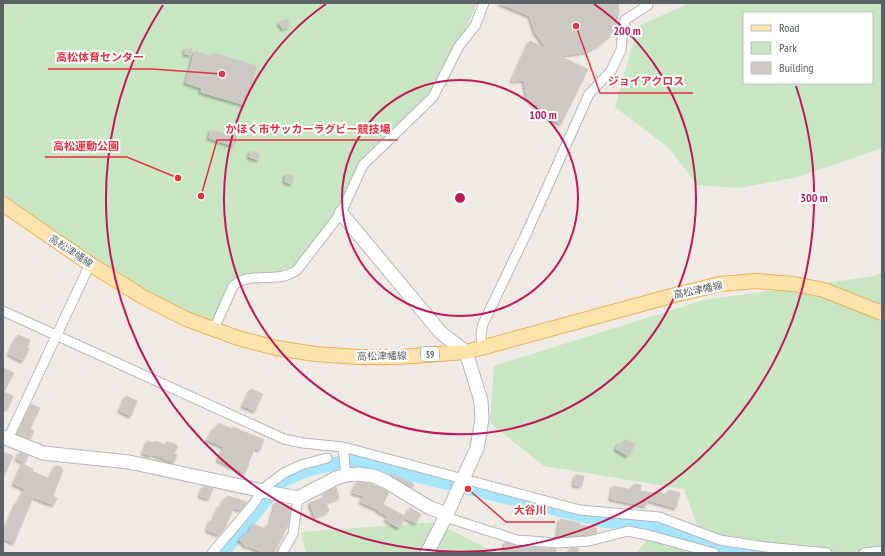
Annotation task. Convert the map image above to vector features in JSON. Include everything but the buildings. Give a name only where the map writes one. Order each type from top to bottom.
[{"type":"main road","name":"高松津幡線","points":[[3,204],[90,264],[143,297],[186,319],[238,338],[276,348],[315,354],[354,357],[399,357],[466,352],[720,284],[756,281],[794,284],[824,290],[882,313]]},
{"type":"street","points":[[214,329],[233,286],[237,282],[245,279],[283,277],[290,275],[297,270],[341,213],[363,164],[433,97],[459,46],[475,26],[484,3]]},
{"type":"street","points":[[482,347],[482,324],[528,230],[590,94],[611,71],[621,50],[625,20],[648,5],[645,3]]},
{"type":"street","points":[[341,213],[441,333],[466,352],[481,401],[482,419],[477,448],[446,516],[427,553]]},
{"type":"street","points":[[90,264],[57,336],[5,438],[43,453],[129,462],[298,498],[336,478],[345,471]]},
{"type":"street","points":[[3,311],[284,439],[343,449],[461,482],[580,510],[659,517],[720,540],[766,547],[827,553]]},
{"type":"street","points":[[343,449],[345,471]]},
{"type":"street","points":[[268,492],[264,488],[284,473],[301,465],[327,458]]},
{"type":"street","points":[[345,471],[374,476],[446,516],[517,540],[558,543],[581,542],[628,531],[714,553]]},
{"type":"street","points":[[212,553],[252,506],[268,492]]},
{"type":"street","points":[[282,553],[293,534],[298,498]]},
{"type":"street","points":[[864,553],[882,551]]},
{"type":"green space","points":[[3,3],[477,3],[459,46],[447,87],[437,81],[427,99],[361,162],[342,206],[290,273],[240,277],[214,323],[172,305],[124,278],[3,195]]},
{"type":"green space","points":[[690,3],[882,3],[882,148],[798,177],[739,188],[697,185],[669,148],[615,107],[638,26]]},
{"type":"green space","points":[[882,273],[882,553],[636,553],[647,540],[698,527],[684,489],[544,466],[490,423],[494,366],[704,300],[869,277]]},
{"type":"green space","points":[[435,522],[494,552],[556,553],[306,553],[301,532]]},
{"type":"waterway","points":[[222,553],[280,482],[304,471],[321,466],[356,461],[606,521],[644,524],[669,529],[708,544],[766,553]]},
{"type":"place","name":"ジョイアクロス","points":[[576,26]]},
{"type":"place","name":"高松体育センター","points":[[222,74]]},
{"type":"place","name":"高松運動公園","points":[[178,178]]},
{"type":"place","name":"かほく市サッカーラグビー競技場","points":[[201,196]]},
{"type":"place","name":"大谷川","points":[[468,489]]}]
